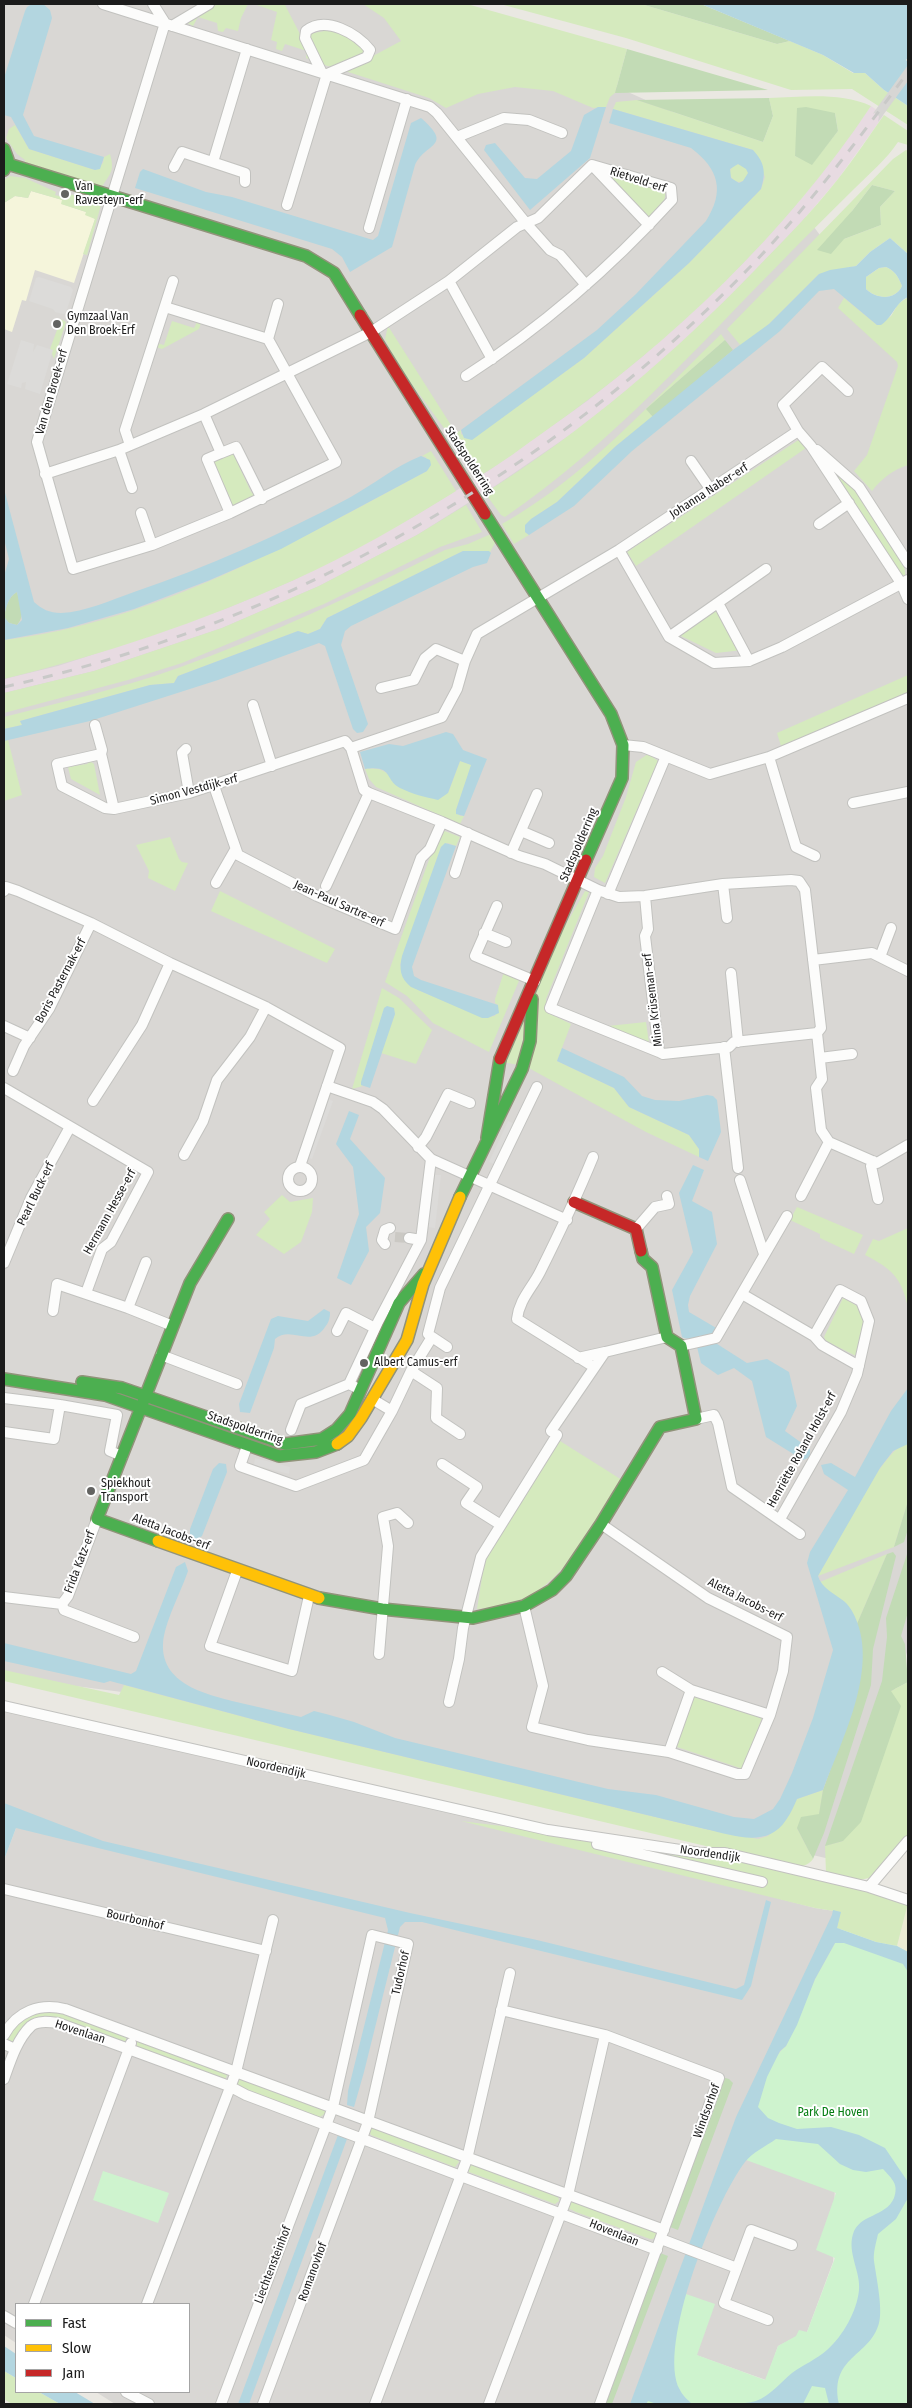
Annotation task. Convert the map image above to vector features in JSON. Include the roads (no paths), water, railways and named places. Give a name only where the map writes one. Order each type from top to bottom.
[{"type":"street","points":[[103,4],[430,106],[525,222],[550,250],[560,255],[586,286]]},
{"type":"street","points":[[153,4],[168,24]]},
{"type":"street","points":[[112,196],[168,24],[209,4]]},
{"type":"street","points":[[286,205],[325,73],[305,38],[306,31],[310,28],[334,26],[344,29],[363,42],[370,50],[367,57],[325,73]]},
{"type":"street","points":[[213,162],[247,49]]},
{"type":"street","points":[[369,228],[407,99]]},
{"type":"street","points":[[457,138],[504,118],[529,120],[562,132]]},
{"type":"street","points":[[4,149],[8,156],[6,167]]},
{"type":"street","points":[[174,167],[182,152],[245,173],[245,182]]},
{"type":"street","points":[[45,474],[119,450],[204,414],[287,375],[371,332],[449,280],[525,222],[538,218],[592,166]]},
{"type":"street","name":"Rietveld-erf","points":[[592,166],[649,225]]},
{"type":"street","name":"Rietveld-erf","points":[[466,376],[492,359],[586,286],[672,200],[671,188],[592,166]]},
{"type":"street","name":"Stadspolderring","points":[[6,167],[112,196],[320,260],[334,272],[611,714],[624,745],[622,778],[498,1063],[487,1138]]},
{"type":"street","name":"Van den Broek-erf","points":[[112,196],[37,442],[72,569],[152,545],[262,499],[336,462],[268,339]]},
{"type":"street","points":[[449,280],[492,359]]},
{"type":"street","points":[[130,445],[124,430],[173,281]]},
{"type":"street","points":[[165,307],[268,339],[278,304]]},
{"type":"street","points":[[848,391],[822,367],[783,405],[798,431],[811,446],[905,581],[908,600]]},
{"type":"street","points":[[204,414],[221,454]]},
{"type":"street","name":"Johanna Naber-erf","points":[[539,598],[619,550],[798,431]]},
{"type":"street","points":[[811,446],[830,459],[859,487],[908,563]]},
{"type":"street","points":[[230,513],[207,459],[236,447],[262,499]]},
{"type":"street","points":[[119,450],[132,488]]},
{"type":"street","points":[[691,461],[711,490]]},
{"type":"street","points":[[819,524],[849,503]]},
{"type":"street","points":[[141,513],[152,545]]},
{"type":"street","points":[[619,550],[669,637],[714,663],[750,661],[782,647],[905,581]]},
{"type":"street","points":[[669,637],[766,569]]},
{"type":"street","name":"Simon Vestdijk-erf","points":[[114,809],[214,786],[345,741],[351,748],[442,717],[457,689],[465,661],[477,634],[539,598]]},
{"type":"street","points":[[718,603],[750,661]]},
{"type":"street","points":[[381,688],[414,680],[425,658],[436,649],[465,661]]},
{"type":"street","points":[[624,745],[643,747],[710,774],[769,757],[908,698]]},
{"type":"street","points":[[253,705],[272,766]]},
{"type":"street","points":[[96,725],[114,809],[105,808],[62,786],[57,764],[101,754]]},
{"type":"street","points":[[351,748],[364,790],[369,794],[442,822],[512,853],[545,864],[603,892],[619,897],[645,896],[723,884],[800,881],[805,890],[821,1028],[816,1033],[822,1079],[816,1088],[821,1130],[829,1142],[877,1163],[908,1146]]},
{"type":"street","points":[[186,749],[182,752],[189,793]]},
{"type":"street","points":[[659,1052],[550,1008],[666,756]]},
{"type":"street","points":[[769,757],[796,847],[815,856]]},
{"type":"street","points":[[214,786],[235,850],[216,883]]},
{"type":"street","points":[[853,803],[908,792]]},
{"type":"street","name":"Jean-Paul Sartre-erf","points":[[326,886],[369,794]]},
{"type":"street","points":[[512,853],[537,794]]},
{"type":"street","name":"Jean-Paul Sartre-erf","points":[[235,850],[238,855],[317,896],[395,928],[421,858],[430,849],[442,822]]},
{"type":"street","points":[[521,831],[549,843]]},
{"type":"street","points":[[455,873],[468,834]]},
{"type":"street","points":[[723,884],[727,918]]},
{"type":"street","name":"Boris Pasternak-erf","points":[[4,891],[6,887],[91,924],[170,963],[266,1006],[340,1048],[300,1166]]},
{"type":"street","name":"Mina Krüseman-erf","points":[[645,896],[648,929],[645,936],[659,1052],[663,1054],[724,1047],[738,1042],[816,1033]]},
{"type":"street","points":[[496,906],[475,956],[535,981]]},
{"type":"street","name":"Boris Pasternak-erf","points":[[13,1071],[30,1038],[49,1009],[91,924]]},
{"type":"street","points":[[880,957],[891,928]]},
{"type":"street","points":[[484,933],[506,942]]},
{"type":"street","points":[[813,960],[872,954],[908,971]]},
{"type":"street","points":[[93,1101],[142,1025],[170,963]]},
{"type":"street","points":[[731,974],[738,1042]]},
{"type":"street","name":"Stadspolderring","points":[[4,1372],[113,1386],[144,1402],[247,1446],[279,1456],[316,1452],[335,1445],[348,1436],[407,1340],[430,1266],[469,1174],[522,1070],[530,1041],[530,1012],[535,981]]},
{"type":"street","points":[[184,1155],[203,1121],[217,1080],[250,1037],[266,1006]]},
{"type":"street","name":"Boris Pasternak-erf","points":[[4,1026],[30,1038]]},
{"type":"street","points":[[724,1047],[738,1168]]},
{"type":"street","points":[[820,1058],[852,1054]]},
{"type":"street","points":[[327,1086],[373,1102],[388,1114],[431,1160],[469,1174],[567,1220]]},
{"type":"street","points":[[448,1347],[428,1334],[440,1288],[537,1087]]},
{"type":"street","points":[[4,1088],[70,1127]]},
{"type":"street","points":[[418,1147],[426,1137],[448,1094],[470,1103]]},
{"type":"street","name":"Hermann Hesse-erf","points":[[70,1127],[148,1172],[111,1242],[102,1249],[86,1293]]},
{"type":"street","name":"Pearl Buck-erf","points":[[4,1263],[31,1198],[70,1127]]},
{"type":"street","points":[[801,1196],[829,1142]]},
{"type":"street","points":[[593,1157],[567,1220],[538,1277],[519,1307],[517,1319],[594,1367]]},
{"type":"street","points":[[291,1430],[300,1404],[349,1384],[421,1240],[431,1160]]},
{"type":"street","points":[[873,1161],[871,1166],[878,1199]]},
{"type":"street","points":[[740,1180],[764,1254]]},
{"type":"street","points":[[636,1229],[654,1207],[669,1204],[667,1196]]},
{"type":"street","points":[[574,1202],[636,1229]]},
{"type":"street","points":[[636,1229],[643,1259],[652,1267],[667,1337],[681,1346],[716,1338],[787,1216]]},
{"type":"street","points":[[97,1518],[190,1283],[228,1219]]},
{"type":"street","points":[[409,1238],[421,1240]]},
{"type":"street","points":[[128,1308],[146,1262]]},
{"type":"street","name":"Stadspolderring","points":[[4,1380],[76,1389],[144,1402],[285,1444],[310,1443],[329,1437],[340,1428],[350,1414],[399,1303],[430,1266]]},
{"type":"street","points":[[53,1311],[57,1284],[128,1308],[172,1326]]},
{"type":"street","name":"Henriëtte Roland Holst-erf","points":[[780,1520],[841,1412],[859,1366],[869,1321],[861,1300],[840,1290],[814,1336]]},
{"type":"street","points":[[742,1294],[814,1336],[822,1345],[859,1366]]},
{"type":"street","points":[[337,1331],[346,1313],[377,1325]]},
{"type":"street","points":[[247,1446],[240,1466],[296,1486],[364,1460],[392,1411],[411,1371],[432,1337]]},
{"type":"street","points":[[578,1358],[667,1337]]},
{"type":"street","points":[[681,1346],[696,1419]]},
{"type":"street","points":[[449,1702],[459,1659],[463,1628],[481,1556],[594,1367],[605,1352]]},
{"type":"street","points":[[161,1355],[237,1384]]},
{"type":"street","points":[[411,1371],[437,1388],[436,1418],[460,1434]]},
{"type":"street","points":[[349,1384],[360,1389]]},
{"type":"street","points":[[4,1398],[117,1415],[110,1451],[122,1456]]},
{"type":"street","points":[[372,1399],[392,1411]]},
{"type":"street","points":[[4,1432],[54,1439],[60,1405]]},
{"type":"street","name":"Henriëtte Roland Holst-erf","points":[[627,1480],[660,1427],[714,1415],[718,1423],[732,1487],[800,1534]]},
{"type":"street","points":[[442,1464],[477,1486],[466,1503],[501,1525]]},
{"type":"street","name":"Aletta Jacobs-erf","points":[[97,1518],[309,1596],[382,1610],[467,1618],[524,1606],[552,1590],[566,1576],[601,1524],[627,1480]]},
{"type":"street","points":[[379,1654],[388,1546],[384,1517],[397,1513],[408,1523]]},
{"type":"street","name":"Frida Katz-erf","points":[[62,1604],[68,1596],[97,1518]]},
{"type":"street","name":"Aletta Jacobs-erf","points":[[524,1606],[543,1686],[532,1727],[597,1741],[669,1752],[737,1774],[745,1774],[770,1714],[783,1671],[787,1636],[708,1598],[601,1524]]},
{"type":"street","points":[[237,1571],[210,1646],[292,1671],[309,1596]]},
{"type":"street","name":"Frida Katz-erf","points":[[4,1597],[62,1604]]},
{"type":"street","name":"Frida Katz-erf","points":[[62,1604],[64,1610],[134,1637]]},
{"type":"street","points":[[662,1672],[691,1690],[770,1714]]},
{"type":"street","points":[[669,1752],[691,1690]]},
{"type":"street","name":"Noordendijk","points":[[4,1706],[548,1830],[586,1841],[762,1882]]},
{"type":"street","name":"Noordendijk","points":[[548,1830],[681,1850],[725,1853],[869,1887],[908,1900]]},
{"type":"street","points":[[869,1887],[908,1841]]},
{"type":"street","name":"Bourbonhof","points":[[4,1889],[266,1951]]},
{"type":"street","points":[[147,2303],[229,2086],[236,2072],[273,1920]]},
{"type":"street","name":"Tudorhof","points":[[333,2107],[372,1935],[408,1944],[368,2122]]},
{"type":"street","points":[[375,2404],[467,2159],[510,1973]]},
{"type":"street","name":"Hovenlaan","points":[[4,2035],[8,2026],[21,2014],[36,2008],[52,2006],[65,2009],[568,2195],[663,2234],[685,2248],[737,2268]]},
{"type":"street","name":"Windsorhof","points":[[501,2010],[606,2035],[719,2078],[663,2234]]},
{"type":"street","name":"Hovenlaan","points":[[4,2079],[15,2049],[32,2025],[44,2021],[58,2023],[129,2048],[362,2140],[560,2212],[657,2250]]},
{"type":"street","points":[[34,2303],[133,2034]]},
{"type":"street","points":[[489,2404],[568,2195],[606,2035]]},
{"type":"street","points":[[4,2044],[15,2049]]},
{"type":"street","points":[[326,2126],[333,2107]]},
{"type":"street","points":[[362,2140],[368,2122]]},
{"type":"street","name":"Liechtensteinhof","points":[[220,2404],[326,2126]]},
{"type":"street","name":"Romanovhof","points":[[263,2404],[362,2140]]},
{"type":"street","points":[[768,2320],[724,2303],[751,2230],[792,2245]]},
{"type":"street","points":[[600,2404],[663,2234]]},
{"type":"street","points":[[4,2316],[15,2322]]},
{"type":"street","points":[[128,2393],[149,2404]]},
{"type":"water","points":[[32,4],[43,4],[50,10],[52,18],[23,115],[34,136],[104,157],[100,169],[95,170],[29,149],[11,117],[4,115],[4,78],[25,11]]},
{"type":"water","points":[[701,4],[908,4],[908,57],[906,60],[908,62],[908,106],[884,90],[865,73],[854,73],[823,55]]},
{"type":"water","points":[[598,107],[606,107],[590,158],[530,210],[484,150],[486,145],[495,143],[525,178],[537,179],[571,151],[584,115]]},
{"type":"water","points":[[613,109],[753,150],[760,159],[763,168],[764,178],[761,189],[689,263],[584,358],[472,440],[464,438],[461,430],[597,330],[636,294],[706,221],[712,210],[717,190],[713,172],[708,164],[691,148],[609,123]],"holes":[[[738,164],[746,169],[748,173],[743,181],[739,183],[731,178],[730,169]]]},
{"type":"water","points":[[421,118],[431,127],[436,134],[437,140],[415,165],[392,247],[350,272],[342,257],[332,249],[135,188],[140,172],[143,169],[206,192],[232,197],[373,240],[378,236],[411,123]]},
{"type":"water","points":[[890,238],[908,254],[908,297],[900,303],[885,322],[877,325],[834,289],[819,291],[780,331],[632,451],[574,506],[529,535],[525,532],[525,525],[531,519],[557,502],[616,446],[733,350],[769,324],[819,274],[830,270],[856,266],[870,252]],"holes":[[[886,267],[896,274],[902,286],[899,291],[890,296],[875,295],[866,289],[866,277],[879,268]]]},
{"type":"water","points":[[421,456],[430,460],[431,465],[427,471],[281,549],[210,580],[134,609],[68,628],[4,640],[4,617],[4,576],[9,559],[4,539],[4,489],[34,602],[46,610],[61,613],[98,605],[243,550],[349,498],[411,460]],"holes":[[[17,592],[22,620],[17,625],[9,623],[4,617],[9,599]]]},
{"type":"water","points":[[463,551],[489,551],[491,553],[487,563],[473,567],[351,626],[345,631],[341,645],[368,724],[363,732],[357,733],[353,729],[325,646],[319,643],[218,680],[90,721],[4,741],[4,729],[22,725],[20,721],[150,685],[174,683],[178,676],[298,631],[308,634],[320,629],[327,618]]},
{"type":"water","points":[[446,732],[453,734],[463,750],[487,759],[464,816],[456,814],[456,810],[471,765],[460,761],[448,793],[438,800],[414,794],[400,788],[395,785],[385,771],[374,768],[365,769],[360,752],[389,744],[403,746]]},
{"type":"water","points":[[445,843],[456,846],[412,967],[414,976],[498,1005],[499,1013],[488,1018],[482,1018],[411,987],[401,973],[402,956],[441,847]]},
{"type":"water","points":[[387,1006],[394,1008],[395,1014],[370,1088],[361,1085],[361,1082],[384,1008]]},
{"type":"water","points":[[562,1048],[624,1077],[642,1096],[655,1100],[679,1101],[707,1095],[713,1096],[717,1100],[721,1132],[708,1161],[699,1157],[699,1149],[689,1135],[629,1107],[614,1088],[557,1061]]},
{"type":"water","points":[[349,1111],[359,1115],[350,1139],[385,1178],[380,1213],[366,1227],[369,1251],[351,1285],[337,1278],[359,1214],[353,1167],[336,1144]]},
{"type":"water","points":[[693,1165],[704,1170],[692,1201],[712,1212],[717,1244],[690,1296],[688,1305],[689,1312],[718,1329],[711,1334],[696,1339],[682,1337],[672,1290],[693,1252],[679,1193]]},
{"type":"water","points":[[324,1309],[330,1312],[329,1318],[319,1333],[307,1337],[288,1334],[281,1335],[275,1339],[274,1348],[250,1413],[240,1412],[239,1404],[271,1319],[278,1316],[308,1321]]},
{"type":"water","points":[[714,1342],[747,1363],[767,1359],[789,1372],[797,1406],[785,1431],[810,1449],[810,1457],[803,1460],[766,1437],[752,1381],[734,1368],[718,1375],[701,1363],[697,1347]]},
{"type":"water","points":[[908,1388],[908,1444],[893,1451],[880,1468],[818,1576],[825,1587],[844,1601],[852,1611],[860,1632],[863,1654],[856,1701],[823,1790],[797,1799],[786,1820],[778,1829],[769,1834],[749,1838],[727,1834],[289,1729],[110,1681],[104,1683],[4,1661],[4,1643],[131,1674],[136,1671],[176,1567],[185,1562],[188,1571],[164,1636],[165,1659],[170,1670],[180,1680],[204,1693],[301,1717],[314,1711],[354,1722],[395,1738],[608,1789],[656,1795],[734,1817],[754,1819],[773,1809],[780,1799],[813,1718],[833,1650],[807,1563],[810,1552],[848,1490],[824,1474],[821,1465],[831,1463],[855,1477],[891,1411]]},
{"type":"water","points":[[219,1463],[226,1464],[227,1472],[202,1536],[193,1542],[190,1538],[190,1529],[213,1469]]},
{"type":"water","points":[[4,1803],[103,1841],[410,1913],[537,1940],[736,1989],[744,1985],[766,1900],[771,1902],[751,1986],[742,2000],[422,1922],[405,1922],[400,1927],[354,2107],[347,2105],[348,2091],[388,1930],[385,1918],[16,1828],[4,1860]]},
{"type":"water","points":[[833,1910],[841,1912],[837,1928],[876,1942],[897,1946],[908,1952],[908,1972],[903,1964],[844,1943],[835,1943],[815,1979],[797,2025],[786,2046],[780,2051],[767,2077],[758,2107],[768,2118],[797,2129],[831,2127],[859,2135],[885,2148],[908,2182],[908,2198],[896,2219],[878,2234],[874,2258],[880,2301],[879,2323],[868,2343],[845,2366],[840,2376],[837,2388],[839,2404],[829,2404],[825,2388],[812,2386],[803,2404],[733,2404],[748,2403],[766,2396],[792,2373],[823,2353],[838,2338],[852,2315],[858,2298],[859,2283],[852,2248],[853,2234],[856,2227],[890,2204],[896,2189],[894,2182],[883,2169],[866,2172],[853,2170],[840,2164],[818,2144],[776,2139],[748,2159],[733,2181],[705,2239],[693,2274],[682,2309],[676,2341],[675,2369],[680,2390],[692,2404],[657,2404],[648,2401],[646,2404],[630,2404],[736,2117]]},
{"type":"water","points":[[338,2135],[347,2139],[249,2404],[238,2404]]},
{"type":"water","points":[[4,2346],[15,2353],[15,2377],[4,2371]]},
{"type":"water","points":[[41,2393],[77,2393],[95,2404],[60,2404]]},
{"type":"tunnel","points":[[395,1237],[409,1238]]},
{"type":"railway","points":[[4,687],[109,659],[211,624],[311,582],[407,532],[499,475],[587,412],[671,343],[749,268],[812,197],[908,72]]},
{"type":"place","name":"Van Ravesteyn-erf","points":[[65,194]]},
{"type":"place","name":"Gymzaal Van Den Broek-Erf","points":[[57,324]]},
{"type":"place","name":"Albert Camus-erf","points":[[364,1363]]},
{"type":"place","name":"Spiekhout Transport","points":[[91,1491]]},
{"type":"park label","name":"Park De Hoven","points":[[833,2113]]}]
